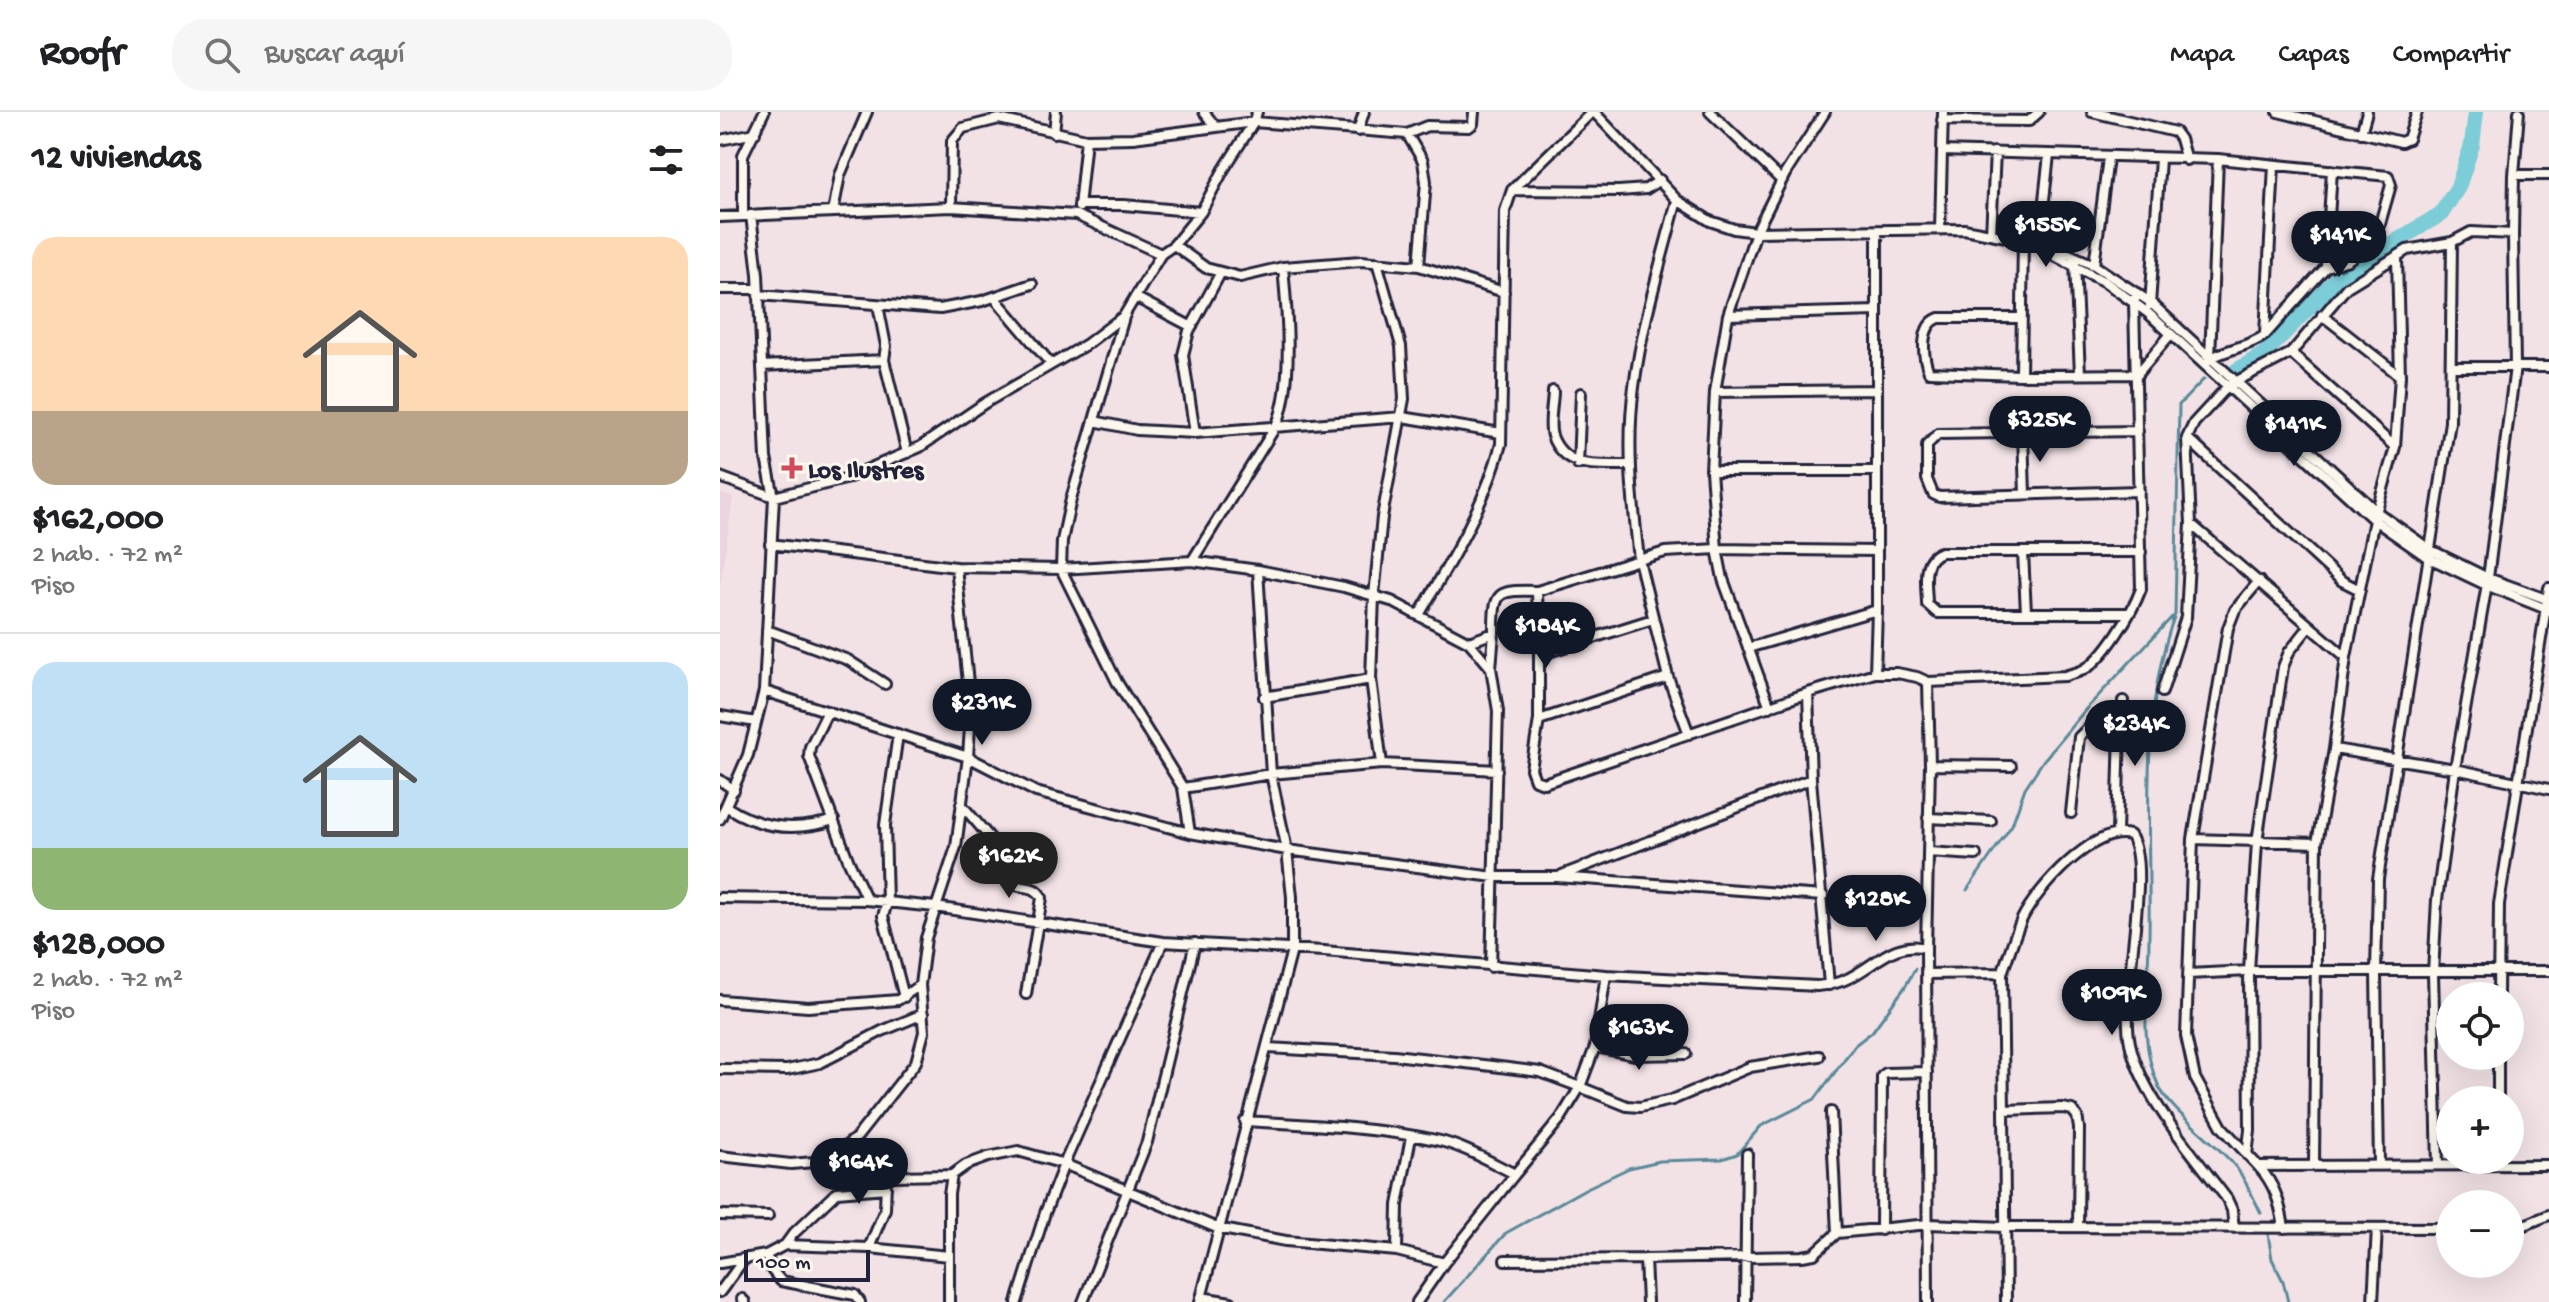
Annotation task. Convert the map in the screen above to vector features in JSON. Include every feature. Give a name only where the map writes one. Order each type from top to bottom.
[{"type":"street","points":[[720,819],[748,755],[764,691],[774,497],[766,458],[758,292],[747,215],[743,155],[764,112]]},
{"type":"street","points":[[833,212],[840,175],[867,112]]},
{"type":"street","points":[[1054,133],[1056,112]]},
{"type":"street","points":[[1204,112],[1215,126]]},
{"type":"street","points":[[1190,833],[1183,788],[1117,682],[1061,569],[1062,541],[1071,499],[1125,314],[1161,254],[1174,245],[1201,212],[1257,112]]},
{"type":"street","points":[[1358,131],[1364,112]]},
{"type":"street","points":[[951,207],[952,141],[963,128],[1006,120],[1086,139],[1133,138],[1254,122],[1407,134],[1427,126],[1469,127],[1473,124],[1474,112]]},
{"type":"street","points":[[1419,615],[1454,556],[1495,467],[1501,433],[1505,211],[1512,190],[1593,112],[1677,200],[1710,221],[1734,229],[1756,232],[1964,229],[2048,245],[2105,282],[2150,302],[2208,361],[2376,516],[2428,553],[2487,581],[2548,604]]},
{"type":"street","points":[[1710,112],[1781,180]]},
{"type":"street","points":[[1940,230],[1942,116],[2029,121],[2039,112]]},
{"type":"street","points":[[2092,112],[2175,132],[2186,160]]},
{"type":"street","points":[[2278,112],[2317,117],[2361,133],[2405,141],[2417,112]]},
{"type":"street","points":[[2361,133],[2367,112]]},
{"type":"street","points":[[2436,1088],[2433,973],[2437,900],[2455,769],[2487,581],[2515,367],[2513,234],[2519,112]]},
{"type":"street","points":[[1770,707],[1723,579],[1717,549],[1711,471],[1715,392],[1728,315],[1756,232],[1781,180],[1823,113]]},
{"type":"street","points":[[720,140],[755,133]]},
{"type":"street","points":[[1407,134],[1423,161],[1426,182],[1419,266]]},
{"type":"street","points":[[1076,215],[1086,139]]},
{"type":"street","points":[[1942,151],[2218,159],[2388,176],[2391,185],[2379,227],[2368,245],[2348,260],[2326,267],[2265,335],[2254,343],[2208,361]]},
{"type":"street","points":[[1991,234],[1995,152]]},
{"type":"street","points":[[2039,245],[2049,155]]},
{"type":"street","points":[[2094,265],[2108,158]]},
{"type":"street","points":[[2148,313],[2160,159]]},
{"type":"street","points":[[2208,361],[2218,159]]},
{"type":"street","points":[[2265,335],[2274,165]]},
{"type":"street","points":[[2326,267],[2332,170]]},
{"type":"street","points":[[2514,175],[2549,175]]},
{"type":"street","points":[[1512,190],[1619,191],[1646,189],[1660,180]]},
{"type":"street","points":[[1677,200],[1633,389],[1630,465],[1639,560],[1668,677],[1689,734]]},
{"type":"street","points":[[1079,205],[1124,205],[1201,212]]},
{"type":"street","points":[[720,217],[951,207],[1076,215],[1161,254]]},
{"type":"street","points":[[1875,673],[1877,231]]},
{"type":"street","points":[[2162,692],[2186,617],[2191,524],[2187,438],[2194,423],[2233,383],[2291,353],[2347,287],[2407,250],[2452,242],[2471,232],[2513,234]]},
{"type":"street","points":[[2021,375],[2023,239]]},
{"type":"street","points":[[2379,1165],[2378,879],[2450,422],[2452,242]]},
{"type":"street","points":[[1174,245],[1206,268],[1240,277],[1283,267],[1328,262],[1377,262],[1419,266],[1504,292]]},
{"type":"street","points":[[2314,1165],[2317,843],[2346,657],[2376,516],[2395,447],[2400,376],[2397,258]]},
{"type":"street","points":[[2076,261],[2094,265],[2115,276],[2170,335],[2208,361]]},
{"type":"street","points":[[2076,261],[2080,374]]},
{"type":"street","points":[[1377,262],[1401,346],[1402,417],[1382,517],[1374,596],[1371,679],[1382,764]]},
{"type":"street","points":[[1192,561],[1283,410],[1287,357],[1283,267]]},
{"type":"street","points":[[1195,433],[1183,355],[1192,327],[1220,274]]},
{"type":"street","points":[[720,289],[940,309],[994,297],[1032,284]]},
{"type":"street","points":[[994,297],[1051,364]]},
{"type":"street","points":[[1135,297],[1192,327]]},
{"type":"street","points":[[1537,591],[1539,720],[1531,769],[1535,780],[1544,783],[1875,673],[1897,673],[1928,682],[2065,676],[2085,669],[2104,651],[2135,606],[2141,589],[2136,298]]},
{"type":"street","points":[[878,305],[886,346],[884,360],[907,453]]},
{"type":"street","points":[[1728,315],[1877,311]]},
{"type":"street","points":[[720,477],[774,497],[845,479],[920,447],[985,403],[1087,344],[1125,314]]},
{"type":"street","points":[[2322,315],[2400,376]]},
{"type":"street","points":[[2021,318],[1939,318],[1932,321],[1924,335],[1929,372],[2138,374]]},
{"type":"street","points":[[2138,374],[2170,335]]},
{"type":"street","points":[[2291,353],[2395,447]]},
{"type":"street","points":[[762,366],[884,360]]},
{"type":"street","points":[[2451,367],[2549,367]]},
{"type":"street","points":[[1715,392],[1877,390]]},
{"type":"street","points":[[1553,391],[1552,435],[1564,452],[1578,464],[1630,465]]},
{"type":"street","points":[[1578,464],[1581,393]]},
{"type":"street","points":[[1094,421],[1137,430],[1195,433],[1402,417],[1501,433]]},
{"type":"street","points":[[2138,431],[1938,434],[1927,445],[1927,479],[1933,494],[1939,497],[2139,491]]},
{"type":"street","points":[[2023,434],[2025,494]]},
{"type":"street","points":[[2187,438],[2342,581],[2360,590]]},
{"type":"street","points":[[1711,471],[1877,471]]},
{"type":"street","points":[[2191,524],[2346,657]]},
{"type":"street","points":[[770,544],[956,567],[1061,569],[1192,561],[1258,570],[1344,587],[1391,601],[1469,642],[1491,668]]},
{"type":"street","points":[[1491,967],[1498,711],[1491,668],[1494,607],[1498,597],[1507,590],[1537,591],[1665,552],[1717,549],[1877,551]]},
{"type":"street","points":[[2129,613],[1937,613],[1927,604],[1927,563],[1941,552],[2141,552]]},
{"type":"street","points":[[2023,553],[2026,612]]},
{"type":"street","points":[[720,1156],[791,1164],[814,1162],[835,1155],[857,1137],[916,1062],[924,1032],[920,985],[926,938],[956,847],[968,757],[971,712],[956,567]]},
{"type":"street","points":[[1231,1302],[1200,1300],[1292,950],[1292,897],[1287,850],[1271,774],[1264,697],[1258,570]]},
{"type":"street","points":[[2259,581],[2235,610],[2228,628],[2193,839],[2186,1036],[2195,1078],[2222,1127],[2272,1181],[2284,1228]]},
{"type":"street","points":[[2499,982],[2499,904],[2549,588]]},
{"type":"street","points":[[1748,648],[1877,610]]},
{"type":"street","points":[[1539,655],[1653,619]]},
{"type":"street","points":[[2247,1155],[2250,1130],[2249,971],[2257,842],[2283,667],[2289,652],[2309,627]]},
{"type":"street","points":[[767,630],[848,660],[885,684]]},
{"type":"street","points":[[1469,642],[1494,633]]},
{"type":"street","points":[[1539,720],[1668,677]]},
{"type":"street","points":[[1264,697],[1371,679]]},
{"type":"street","points":[[1928,682],[1928,1302]]},
{"type":"street","points":[[764,691],[968,757],[1036,792],[1190,833],[1287,850],[1494,877],[1557,877],[1823,896]]},
{"type":"street","points":[[1808,693],[1811,779],[1829,985]]},
{"type":"street","points":[[2117,833],[2123,701]]},
{"type":"street","points":[[828,711],[810,747],[809,756],[867,900]]},
{"type":"street","points":[[720,716],[756,722]]},
{"type":"street","points":[[2071,813],[2079,737],[2086,730],[2120,730]]},
{"type":"street","points":[[898,734],[885,825],[887,903],[883,916],[904,997]]},
{"type":"street","points":[[2334,749],[2455,769],[2549,789]]},
{"type":"street","points":[[1183,788],[1271,774],[1382,764],[1497,770]]},
{"type":"street","points":[[1930,765],[2011,766]]},
{"type":"street","points":[[1557,877],[1811,779]]},
{"type":"street","points":[[720,780],[734,790]]},
{"type":"street","points":[[961,804],[991,839],[1015,885],[1033,888],[1042,898],[1026,994]]},
{"type":"street","points":[[727,807],[747,820],[783,827],[813,826],[834,820]]},
{"type":"street","points":[[1928,818],[1991,821]]},
{"type":"street","points":[[2006,1302],[2002,973],[2022,919],[2042,887],[2081,851],[2117,833],[2126,833],[2133,839],[2138,863],[2128,987],[2127,1023],[2132,1051],[2152,1096],[2227,1199],[2234,1228]]},
{"type":"street","points":[[2193,839],[2317,843]]},
{"type":"street","points":[[1928,852],[1976,855]]},
{"type":"street","points":[[720,898],[867,900],[935,907],[1163,942],[1606,975],[1817,986],[1847,980],[1898,948],[1912,945],[1926,948]]},
{"type":"street","points":[[1017,1302],[1064,1164],[1163,942]]},
{"type":"street","points":[[1083,1302],[1147,1142],[1195,943]]},
{"type":"street","points":[[2188,974],[2249,971],[2549,971]]},
{"type":"street","points":[[1926,974],[2002,973]]},
{"type":"street","points":[[1417,1302],[1444,1263],[1561,1118],[1580,1087],[1595,1047],[1606,975]]},
{"type":"street","points":[[720,1000],[808,1007],[904,997],[920,985]]},
{"type":"street","points":[[720,1069],[787,1070],[820,1063],[923,1014]]},
{"type":"street","points":[[1595,1047],[1634,1055],[1686,1054]]},
{"type":"street","points":[[1268,1048],[1394,1055],[1540,1072],[1627,1106],[1640,1107],[1672,1100],[1750,1067],[1819,1056]]},
{"type":"street","points":[[1881,1230],[1882,1076],[1886,1073],[1927,1072]]},
{"type":"street","points":[[2004,1110],[2063,1108],[2072,1110],[2077,1116],[2078,1227]]},
{"type":"street","points":[[1831,1112],[1837,1233]]},
{"type":"street","points":[[1245,1121],[1335,1126],[1411,1137],[1456,1146],[1515,1174]]},
{"type":"street","points":[[1397,1251],[1399,1195],[1411,1137]]},
{"type":"street","points":[[869,1248],[885,1209],[886,1181],[891,1176],[952,1175],[966,1165],[988,1157],[1018,1151],[1064,1164],[1217,1228],[1286,1241],[1397,1251],[1444,1263]]},
{"type":"street","points":[[1745,1302],[1747,1154]]},
{"type":"street","points":[[2524,1164],[2549,1165]]},
{"type":"street","points":[[2258,1166],[2436,1165]]},
{"type":"street","points":[[949,1302],[949,1194],[952,1175]]},
{"type":"street","points":[[720,1263],[766,1255],[785,1245],[833,1194],[886,1188]]},
{"type":"street","points":[[720,1215],[768,1216]]},
{"type":"street","points":[[2524,1225],[2548,1216]]},
{"type":"street","points":[[1505,1260],[1814,1254],[1837,1233],[1929,1224],[2004,1227],[2436,1228]]},
{"type":"street","points":[[2373,1302],[2377,1228]]},
{"type":"street","points":[[785,1245],[869,1248],[949,1256]]},
{"type":"street","points":[[766,1255],[781,1281],[855,1295],[860,1302]]},
{"type":"street","points":[[720,1292],[745,1258]]},
{"type":"street","points":[[1645,1259],[1647,1302]]},
{"type":"shaded area","points":[[720,494],[733,497],[720,587]]},
{"type":"waterway","points":[[2236,371],[2264,354],[2340,275],[2441,214],[2458,187],[2472,145],[2476,112]]},
{"type":"waterway","points":[[2204,379],[2179,405],[2175,614],[2163,653],[2151,733],[2146,1032],[2152,1069],[2159,1087],[2175,1108],[2238,1170],[2261,1213]]},
{"type":"waterway","points":[[1967,890],[2012,825],[2025,788],[2043,761],[2086,709],[2172,617]]},
{"type":"waterway","points":[[1444,1302],[1506,1233],[1585,1189],[1629,1168],[1660,1161],[1722,1159],[1737,1154],[1761,1126],[1815,1099],[1855,1045],[1872,1032],[1915,969]]},
{"type":"waterway","points":[[2268,1234],[2272,1259],[2283,1281],[2288,1302]]},
{"type":"place","name":"Los Ilustres","points":[[792,468]]}]
